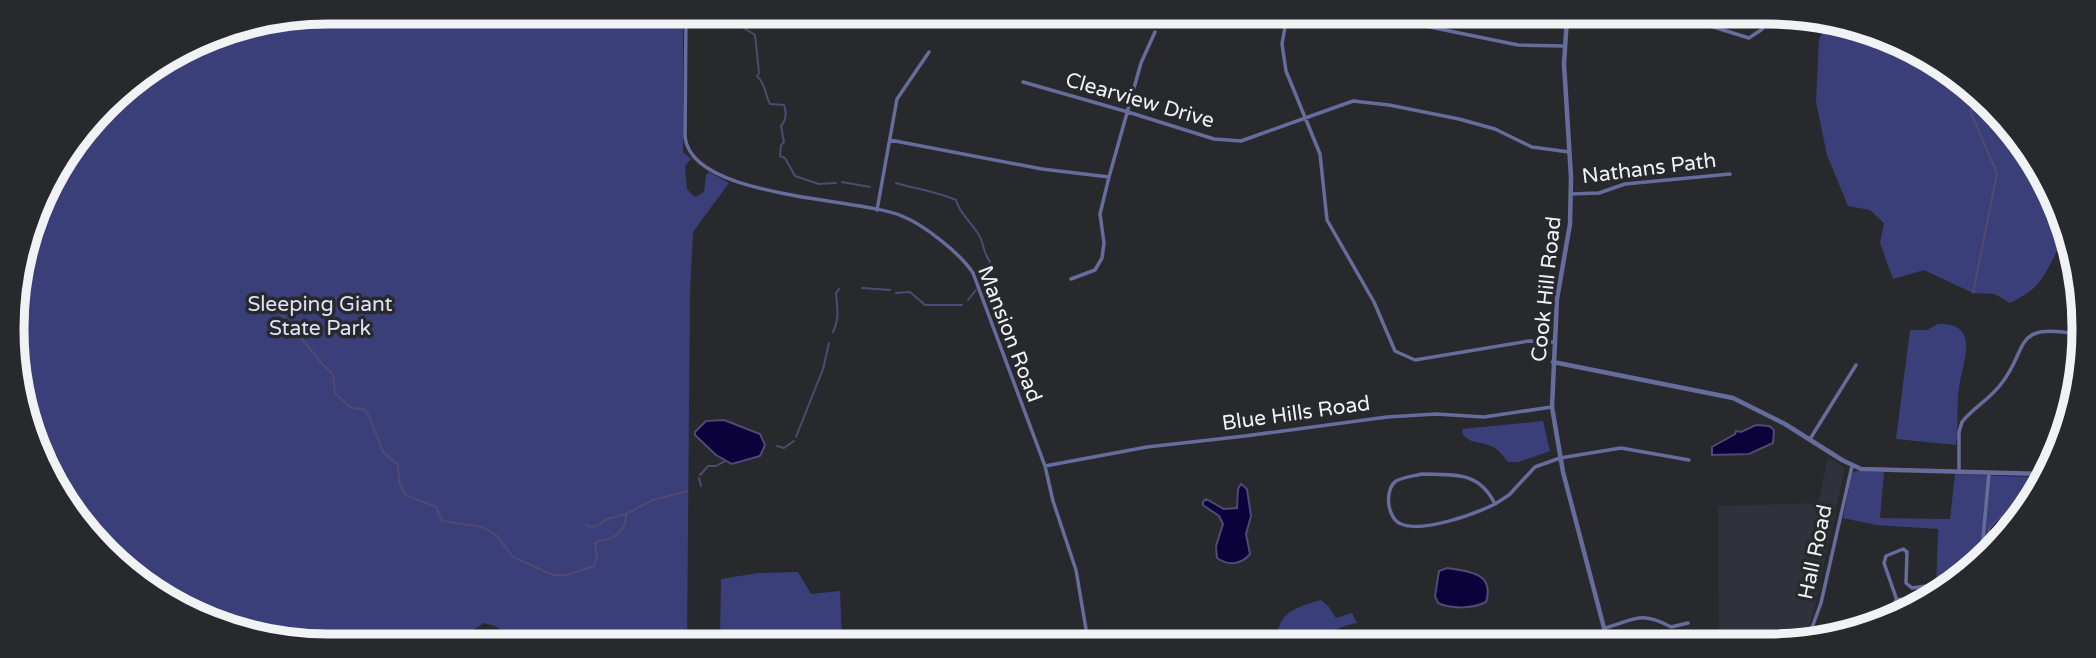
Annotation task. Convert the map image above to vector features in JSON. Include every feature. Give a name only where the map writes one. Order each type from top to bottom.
[{"type":"street","name":"Mansion Road","points":[[687,24],[685,137],[692,156],[719,173],[758,188],[896,214],[912,221],[957,255],[973,273],[1045,466],[1053,501],[1076,570],[1087,634]]},
{"type":"street","points":[[1286,24],[1282,44],[1286,71],[1320,154],[1327,220],[1374,302],[1395,351],[1415,360],[1529,341],[1554,342]]},
{"type":"street","points":[[1415,24],[1518,45],[1565,46]]},
{"type":"street","name":"Cook Hill Road","points":[[1567,24],[1570,230],[1558,289],[1552,407],[1560,458],[1606,634]]},
{"type":"street","points":[[1705,24],[1749,37],[1766,24]]},
{"type":"street","points":[[1071,279],[1095,270],[1102,258],[1104,243],[1100,214],[1141,63],[1155,32]]},
{"type":"street","points":[[877,210],[897,99],[929,52]]},
{"type":"street","name":"Clearview Drive","points":[[1023,82],[1214,139],[1241,141],[1353,101],[1389,105],[1495,129],[1532,147],[1569,152]]},
{"type":"street","points":[[890,140],[1042,169],[1109,177]]},
{"type":"street","name":"Nathans Path","points":[[1571,194],[1599,193],[1625,184],[1730,174]]},
{"type":"street","points":[[1959,472],[1959,432],[1962,422],[2002,383],[2026,338],[2049,330],[2071,333]]},
{"type":"street","points":[[1553,362],[1728,396],[1757,408],[1852,466],[1875,470],[2035,474]]},
{"type":"street","points":[[1810,439],[1856,365]]},
{"type":"street","name":"Blue Hills Road","points":[[1045,466],[1147,447],[1387,417],[1429,414],[1493,416],[1552,407]]},
{"type":"street","points":[[1495,504],[1480,482],[1472,478],[1443,475],[1422,474],[1404,478],[1391,488],[1389,496],[1394,519],[1408,525],[1431,525],[1495,504],[1509,495],[1535,467],[1560,458],[1621,448],[1689,460]]},
{"type":"street","name":"Hall Road","points":[[1811,630],[1821,603],[1852,466]]},
{"type":"street","points":[[1982,544],[1989,472]]},
{"type":"street","points":[[1898,604],[1884,562],[1886,556],[1903,550],[1907,552],[1906,583],[1912,588],[1928,587]]},
{"type":"street","points":[[1896,600],[1908,599]]},
{"type":"street","points":[[1893,606],[1896,600]]},
{"type":"street","points":[[1605,628],[1643,617],[1653,617],[1671,627],[1688,623]]},
{"type":"shaded area","points":[[724,420],[760,434],[765,445],[760,456],[732,464],[716,455],[695,435],[706,421]]},
{"type":"shaded area","points":[[1756,425],[1769,426],[1774,430],[1773,443],[1749,454],[1712,455],[1712,447],[1736,431],[1741,432]]},
{"type":"shaded area","points":[[1828,457],[1845,468],[1812,617],[1805,631],[1719,634],[1718,506],[1818,503]]},
{"type":"shaded area","points":[[1241,484],[1247,489],[1251,516],[1246,534],[1250,554],[1239,562],[1230,563],[1217,558],[1216,546],[1223,524],[1219,516],[1203,505],[1203,502],[1206,499],[1224,509],[1237,508],[1238,489]]},
{"type":"shaded area","points":[[2000,517],[2006,518],[1992,534],[1989,529]]},
{"type":"shaded area","points":[[1447,568],[1471,572],[1483,579],[1488,592],[1486,602],[1462,607],[1438,603],[1435,596],[1439,571]]},
{"type":"green space","name":"Sleeping Giant State Park","points":[[329,24],[683,24],[683,152],[691,159],[685,166],[687,189],[695,197],[704,192],[706,175],[709,172],[729,183],[693,232],[687,634],[509,634],[484,623],[469,634],[329,634],[270,628],[231,617],[194,602],[160,582],[128,558],[100,530],[65,481],[48,446],[35,408],[27,369],[24,329],[30,270],[41,231],[56,194],[76,160],[100,128],[128,100],[177,65],[231,41],[270,30]]},
{"type":"green space","points":[[1826,30],[1865,41],[1902,56],[1952,87],[1996,128],[2031,177],[2048,212],[2061,251],[2057,251],[2034,288],[2010,303],[1995,294],[1973,293],[1924,270],[1893,279],[1880,243],[1884,223],[1870,210],[1848,206],[1827,155],[1816,102],[1819,39]]},
{"type":"green space","points":[[1938,324],[1952,325],[1965,337],[1965,356],[1958,395],[1956,445],[1896,439],[1910,330],[1927,330]]},
{"type":"green space","points":[[1543,421],[1550,451],[1519,462],[1508,462],[1495,448],[1468,439],[1463,435],[1462,429]]},
{"type":"green space","points":[[1884,472],[1880,518],[1950,519],[1955,474],[2028,477],[2027,487],[1996,530],[1968,558],[1936,582],[1938,529],[1876,525],[1843,518],[1852,473]]},
{"type":"green space","points":[[798,572],[811,594],[840,591],[842,634],[720,634],[721,579],[758,573]]},
{"type":"green space","points":[[1321,600],[1336,618],[1352,613],[1357,623],[1330,634],[1278,634],[1284,618],[1303,605]]},
{"type":"waterway","points":[[743,24],[744,28],[755,35],[759,73],[757,76],[770,104],[784,105],[785,108],[785,119],[781,126],[784,142],[780,156],[785,158],[795,176],[819,184],[836,183]]},
{"type":"waterway","points":[[1973,293],[1997,173],[1970,111],[1976,108]]},
{"type":"waterway","points":[[842,182],[870,187]]},
{"type":"waterway","points":[[896,183],[956,200],[979,235],[990,262],[983,287]]},
{"type":"waterway","points":[[862,288],[890,290]]},
{"type":"waterway","points":[[833,332],[837,318],[836,293],[839,289]]},
{"type":"waterway","points":[[968,300],[976,290]]},
{"type":"waterway","points":[[896,293],[910,292],[925,305],[962,305]]},
{"type":"waterway","points":[[280,312],[333,374],[335,393],[351,408],[364,409],[369,416],[383,452],[398,465],[399,482],[405,495],[436,507],[442,521],[482,527],[496,535],[513,557],[553,575],[567,575],[594,566],[597,558],[595,544],[618,534],[622,530],[626,514]]},
{"type":"waterway","points":[[796,437],[823,369],[829,343]]},
{"type":"waterway","points":[[777,446],[784,448],[794,441]]},
{"type":"waterway","points":[[700,475],[708,466],[716,466],[725,461]]},
{"type":"waterway","points":[[699,478],[701,486]]},
{"type":"waterway","points":[[586,525],[597,526],[607,519],[626,514],[653,500],[687,491]]}]
